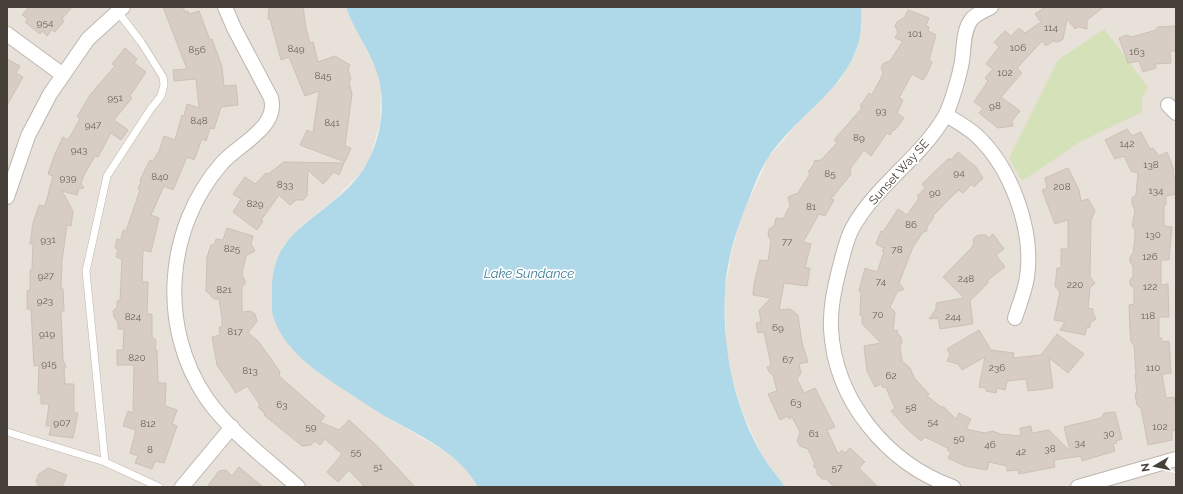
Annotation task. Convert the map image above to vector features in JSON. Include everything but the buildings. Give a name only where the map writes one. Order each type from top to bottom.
[{"type":"street","points":[[225,7],[234,28],[271,98],[273,110],[268,122],[222,163],[199,193],[179,248],[175,276],[174,299],[178,333],[189,367],[208,399],[232,427],[298,487]]},
{"type":"street","name":"Sunset Way SE","points":[[953,487],[914,468],[889,450],[869,427],[852,401],[842,380],[836,359],[831,330],[831,307],[835,282],[852,228],[880,190],[926,144],[946,115],[962,63],[968,25],[974,16],[991,7]]},
{"type":"street","points":[[7,197],[28,136],[63,74],[88,39],[120,10]]},
{"type":"street","points":[[7,34],[63,74]]},
{"type":"street","points":[[946,115],[976,135],[992,154],[1007,177],[1019,202],[1027,249],[1027,277],[1014,318]]},
{"type":"street","points":[[182,487],[232,427]]},
{"type":"street","points":[[1078,487],[1176,459]]},
{"type":"lane","points":[[105,462],[86,271],[107,176],[150,110],[161,96],[164,85],[163,77],[120,10]]},
{"type":"lane","points":[[7,432],[105,462],[159,487]]},
{"type":"shaded area","points":[[7,7],[346,7],[378,74],[381,91],[380,123],[370,158],[359,175],[334,200],[302,225],[282,247],[289,346],[315,370],[390,419],[449,454],[469,472],[478,487],[7,487]]},
{"type":"shaded area","points":[[861,7],[1176,7],[1176,487],[785,487],[762,456],[742,411],[732,378],[726,346],[725,291],[731,254],[741,218],[768,158],[802,118],[841,79],[855,54],[862,25]]},
{"type":"green space","points":[[1104,29],[1148,87],[1142,99],[1142,112],[1080,142],[1022,181],[1009,158],[1058,60]]},
{"type":"water","name":"Lake Sundance","points":[[346,7],[861,7],[860,33],[854,54],[844,73],[830,90],[782,139],[765,163],[755,183],[740,221],[727,268],[725,292],[726,334],[728,356],[737,397],[752,437],[767,463],[785,487],[478,487],[470,475],[451,456],[429,440],[372,408],[329,380],[296,354],[280,332],[272,313],[273,274],[278,258],[285,244],[295,232],[347,189],[356,179],[364,168],[375,144],[381,118],[381,91],[376,69]]}]
